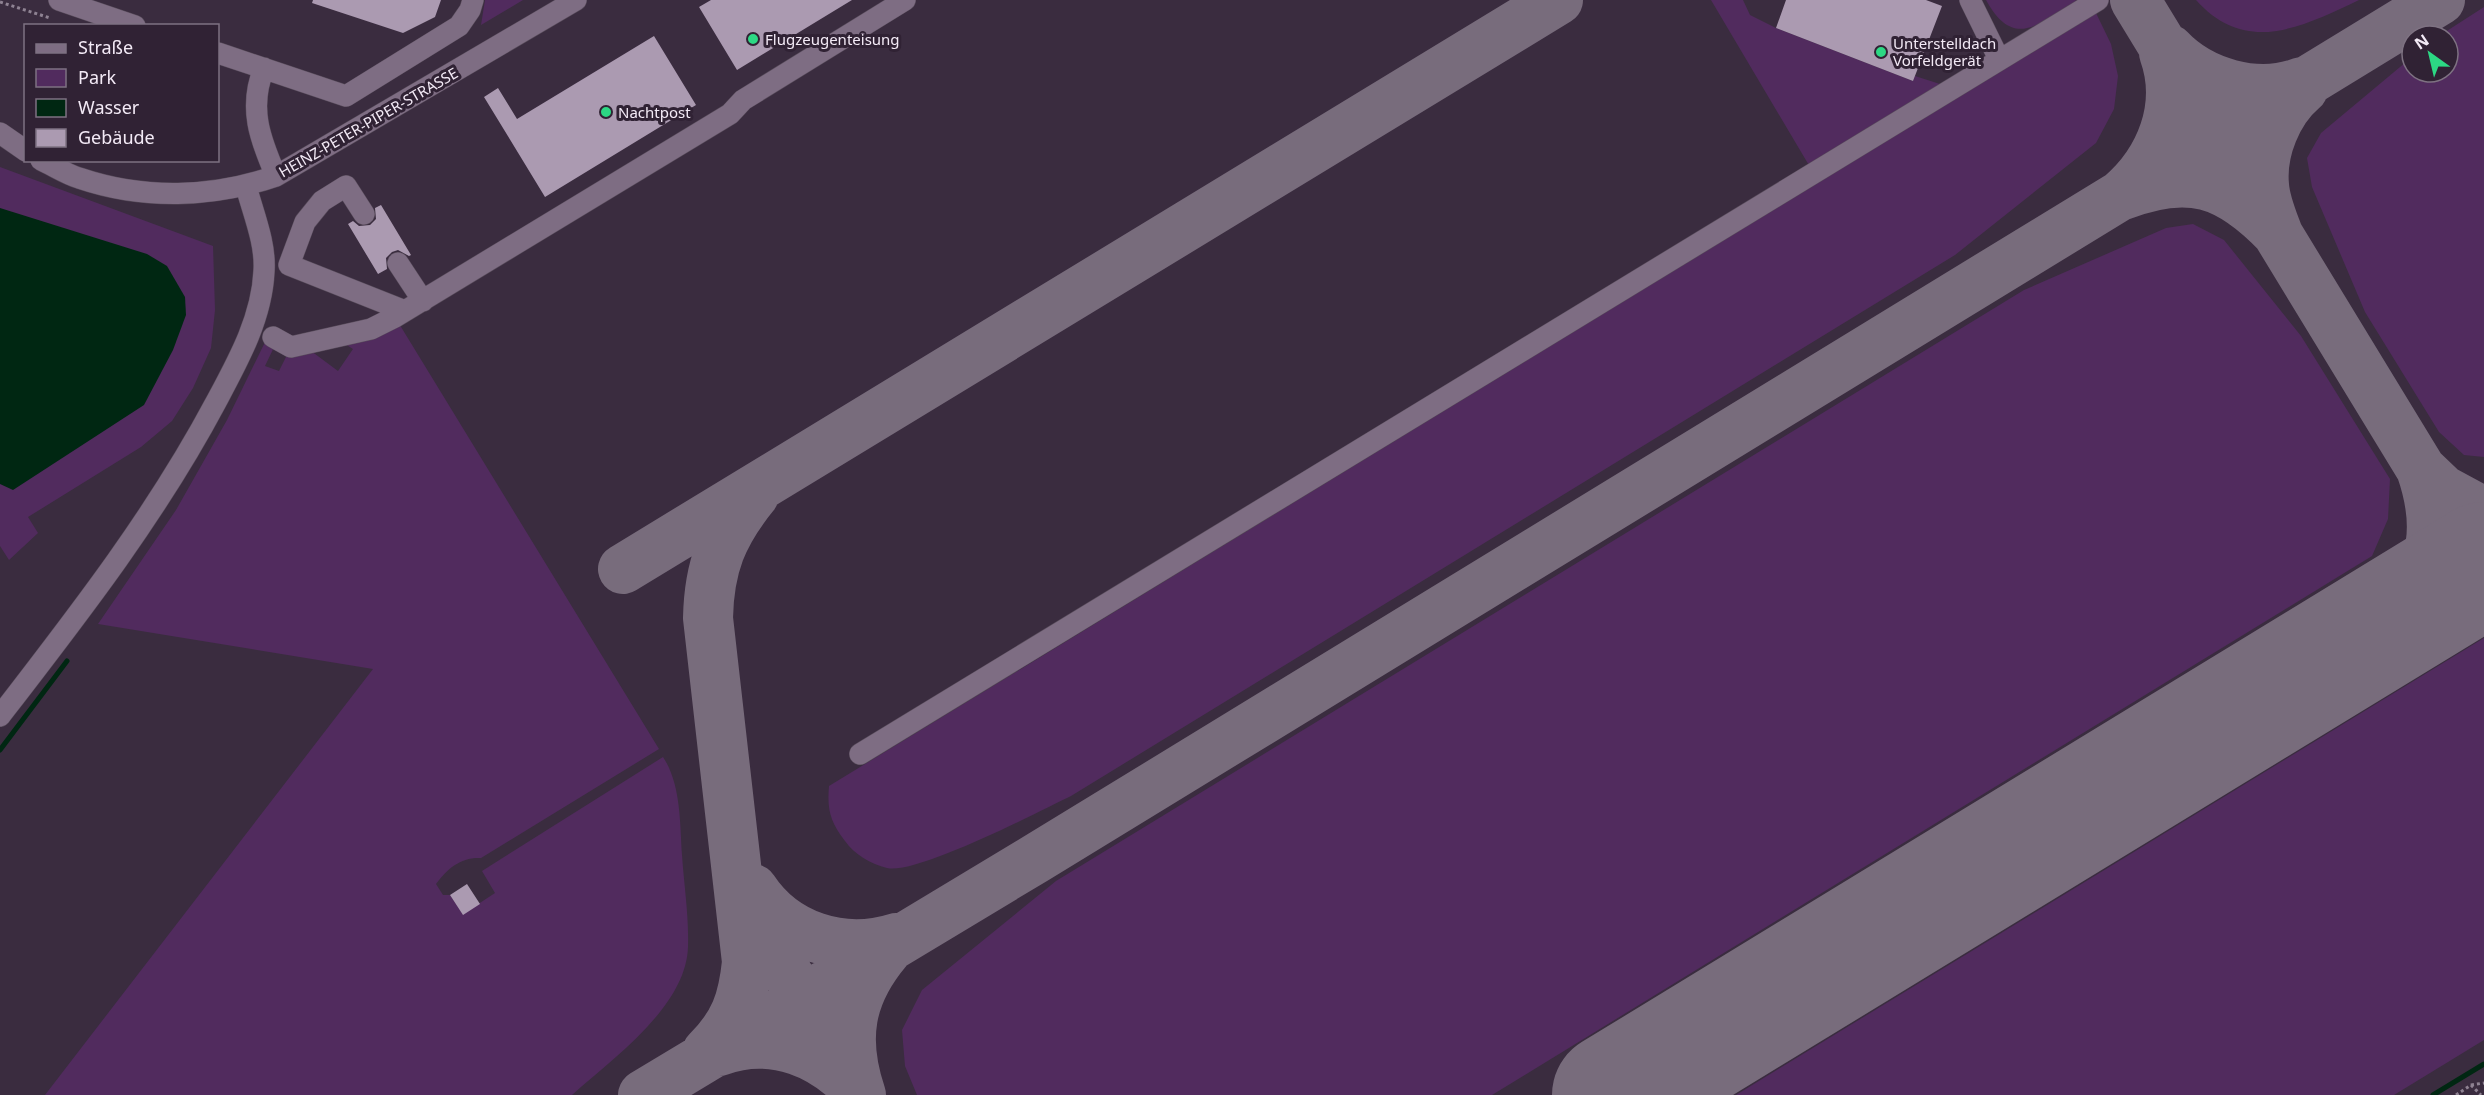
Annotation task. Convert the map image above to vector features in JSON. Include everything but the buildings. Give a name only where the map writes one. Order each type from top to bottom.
[{"type":"street","points":[[219,53],[346,96],[459,26],[470,10],[473,0]]},
{"type":"street","name":"HEINZ-PETER-PIPER-STRASSE","points":[[45,162],[78,178],[130,191],[177,195],[246,186],[276,176],[576,0]]},
{"type":"street","points":[[273,337],[291,347],[371,329],[414,306],[730,114],[743,100],[905,0]]},
{"type":"street","points":[[1970,0],[2000,59]]},
{"type":"street","points":[[860,754],[2098,0]]},
{"type":"street","points":[[56,9],[126,24]]},
{"type":"street","points":[[264,68],[256,87],[259,137],[276,176]]},
{"type":"street","points":[[0,133],[24,150]]},
{"type":"street","points":[[0,716],[94,593],[156,505],[200,432],[244,350],[258,306],[264,270],[259,235],[246,186]]},
{"type":"street","points":[[364,214],[346,186],[322,201],[305,222],[289,265],[414,306]]},
{"type":"street","points":[[398,263],[414,306]]},
{"type":"path","points":[[0,2],[56,9]]},
{"type":"path","points":[[2456,1095],[2471,1085],[2484,1083]]},
{"type":"path","points":[[2471,1085],[2481,1095]]},
{"type":"green space","points":[[485,0],[523,0],[481,25]]},
{"type":"green space","points":[[1711,0],[1743,0],[1750,15],[1776,28],[1913,81],[1915,76],[1940,84],[1810,167]]},
{"type":"green space","points":[[1986,0],[2077,1],[2039,24],[2017,29],[2007,25],[1996,16]]},
{"type":"green space","points":[[2196,0],[2359,0],[2296,27],[2255,32],[2235,27],[2215,17]]},
{"type":"green space","points":[[2484,7],[2484,457],[2464,455],[2439,432],[2365,312],[2312,187],[2307,158],[2321,133],[2400,67],[2400,84],[2460,84],[2460,24],[2458,24]]},
{"type":"green space","points":[[2096,13],[2111,44],[2118,76],[2114,109],[2096,143],[1955,255],[1071,796],[978,841],[902,868],[887,868],[869,861],[853,850],[840,834],[831,815],[829,786]]},
{"type":"green space","points":[[0,167],[213,246],[215,310],[211,348],[193,388],[172,421],[141,447],[28,517],[38,533],[9,560],[0,546]]},
{"type":"green space","points":[[2193,224],[2224,240],[2301,336],[2390,479],[2388,519],[2372,556],[1492,1095],[917,1095],[905,1066],[902,1030],[922,990],[1056,881],[2024,290],[2166,228]]},
{"type":"green space","points":[[398,322],[659,749],[481,858],[467,859],[456,865],[436,884],[443,895],[450,895],[463,914],[495,893],[482,871],[663,757],[673,779],[678,804],[688,924],[688,947],[684,969],[675,990],[645,1030],[572,1095],[45,1095],[373,669],[98,624],[176,510],[227,420],[267,338],[276,343],[265,366],[279,371],[288,353],[307,348],[338,371],[353,349],[342,342]]},
{"type":"green space","points":[[2484,638],[2484,1040],[2394,1095],[1736,1095]]},
{"type":"water","points":[[0,208],[147,254],[167,266],[185,297],[186,315],[173,350],[144,405],[13,490],[0,484]]},
{"type":"waterway","points":[[0,750],[67,661]]},
{"type":"waterway","points":[[2433,1095],[2484,1064]]},
{"type":"taxiway","points":[[623,569],[1558,0]]},
{"type":"taxiway","points":[[2135,0],[2421,469],[2443,490],[2484,512]]},
{"type":"taxiway","points":[[643,1095],[1035,859],[2440,0]]},
{"type":"taxiway","points":[[2169,49],[2197,71],[2231,85],[2267,89],[2302,82]]},
{"type":"taxiway","points":[[2164,53],[2171,93],[2165,131],[2147,166],[2120,196],[2167,183],[2187,182],[2206,185],[2242,202],[2278,234],[2265,191],[2265,159],[2278,120],[2303,89]]},
{"type":"taxiway","points":[[2368,635],[2389,618],[2405,600],[2418,582],[2426,562],[2431,541],[2432,519],[2421,469]]},
{"type":"taxiway","points":[[707,1052],[717,1042],[736,1011],[743,989],[747,962],[708,618],[709,600],[719,552],[733,524],[754,495]]},
{"type":"taxiway","points":[[753,889],[781,919],[798,930],[816,937],[855,944],[876,943],[896,938]]},
{"type":"taxiway","points":[[746,904],[820,1028]]},
{"type":"taxiway","points":[[719,1051],[739,1045],[759,1044],[778,1045],[797,1050],[832,1068],[861,1095],[852,1055],[853,1018],[864,984],[887,950]]},
{"type":"runway","points":[[1614,1095],[2484,564]]},
{"type":"place","name":"Flugzeugenteisung","points":[[753,39]]},
{"type":"place","name":"Unterstelldach Vorfeldgerät","points":[[1881,52]]},
{"type":"place","name":"Nachtpost","points":[[606,112]]}]
